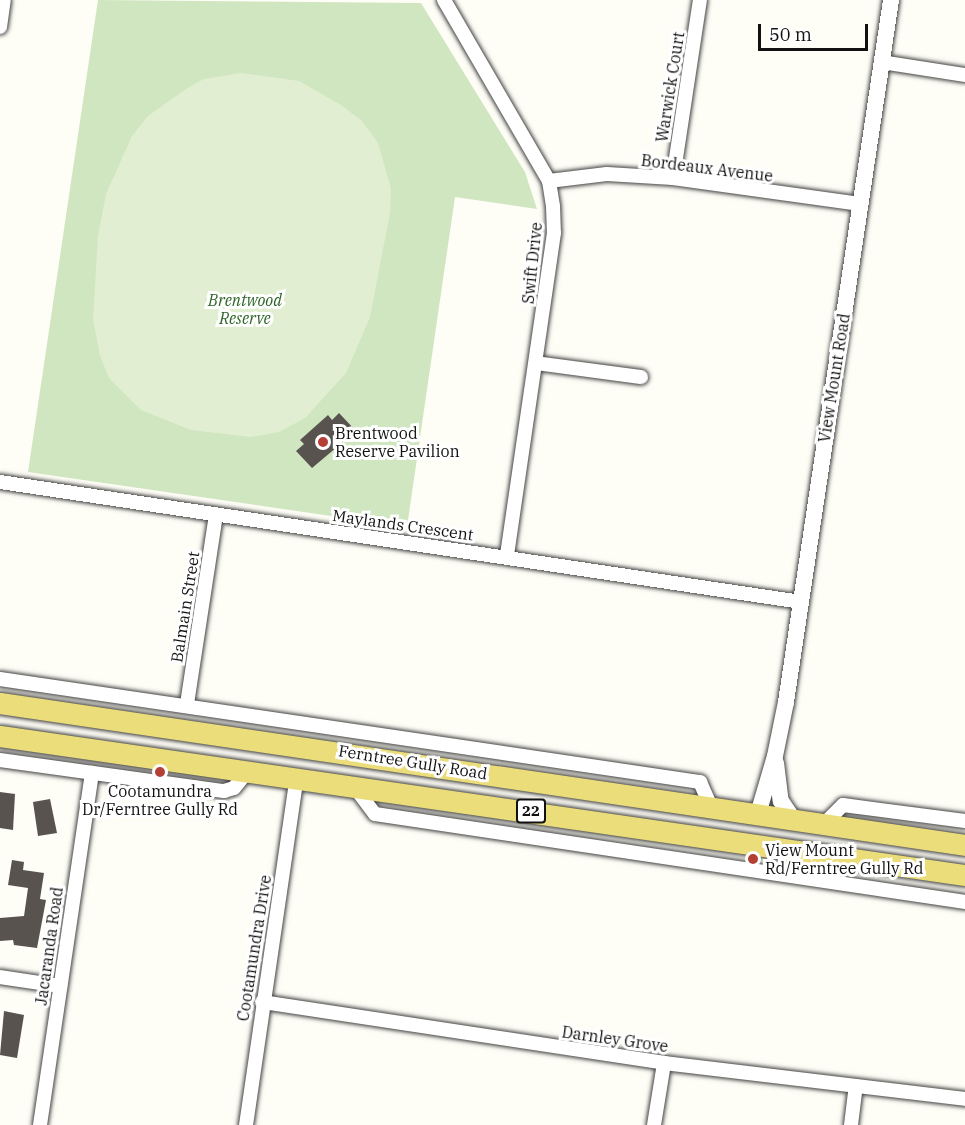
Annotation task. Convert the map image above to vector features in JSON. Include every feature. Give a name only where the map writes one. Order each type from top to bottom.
[{"type":"main road","name":"Ferntree Gully Road","points":[[0,703],[301,745],[965,845]]},
{"type":"main road","name":"Ferntree Gully Road","points":[[0,736],[353,785],[965,875]]},
{"type":"main road","points":[[297,777],[301,745]]},
{"type":"main road","points":[[758,814],[764,845]]},
{"type":"street","points":[[0,27],[4,0]]},
{"type":"street","name":"Swift Drive","points":[[444,0],[549,181],[554,233],[507,556]]},
{"type":"street","name":"Warwick Court","points":[[673,178],[700,0]]},
{"type":"street","name":"View Mount Road","points":[[758,814],[776,756],[891,0]]},
{"type":"street","points":[[881,62],[965,75]]},
{"type":"street","name":"Bordeaux Avenue","points":[[549,181],[607,174],[673,178],[860,204]]},
{"type":"street","points":[[536,363],[641,377]]},
{"type":"street","name":"Maylands Crescent","points":[[0,482],[507,556],[801,602]]},
{"type":"street","name":"Balmain Street","points":[[187,704],[216,515]]},
{"type":"street","points":[[0,679],[187,704],[700,782],[711,807]]},
{"type":"street","name":"View Mount Road","points":[[776,756],[781,801],[793,819]]},
{"type":"street","points":[[0,760],[224,791],[234,789],[248,771]]},
{"type":"street","name":"Jacaranda Road","points":[[40,1125],[92,773]]},
{"type":"street","name":"Cootamundra Drive","points":[[246,1125],[262,1002],[297,777]]},
{"type":"street","name":"Ferntree Gully Road","points":[[353,785],[375,814],[965,902]]},
{"type":"street","points":[[825,824],[843,805],[965,821]]},
{"type":"street","points":[[654,855],[657,830]]},
{"type":"street","points":[[0,977],[60,986]]},
{"type":"street","name":"Darnley Grove","points":[[262,1002],[664,1063],[965,1099]]},
{"type":"street","points":[[654,1125],[664,1063]]},
{"type":"street","points":[[851,1125],[856,1086]]},
{"type":"green space","name":"Brentwood Reserve","points":[[98,0],[421,3],[525,172],[537,209],[455,197],[407,527],[28,472]]},
{"type":"green space","points":[[241,73],[299,81],[341,105],[362,121],[378,143],[391,189],[390,213],[370,317],[346,373],[305,418],[279,432],[251,437],[191,430],[141,410],[109,378],[100,356],[93,319],[98,236],[106,194],[132,136],[148,116],[189,87],[204,79]]},
{"type":"building","name":"Brentwood Reserve Pavilion","points":[[339,413],[356,431],[312,468],[296,451],[304,444],[300,440],[328,415],[332,420]]},
{"type":"building","points":[[0,792],[15,794],[13,830],[0,828]]},
{"type":"building","points":[[50,799],[57,833],[38,836],[33,802]]},
{"type":"building","points":[[12,860],[24,862],[23,870],[44,873],[40,899],[46,900],[37,948],[14,945],[13,940],[0,941],[0,918],[24,916],[28,888],[8,885]]},
{"type":"building","points":[[4,1011],[24,1015],[17,1058],[0,1055]]},
{"type":"place","name":"Brentwood Reserve Pavilion","points":[[323,442]]},
{"type":"place","name":"Cootamundra Dr/Ferntree Gully Rd","points":[[160,772]]},
{"type":"place","name":"View Mount Rd/Ferntree Gully Rd","points":[[753,859]]}]
